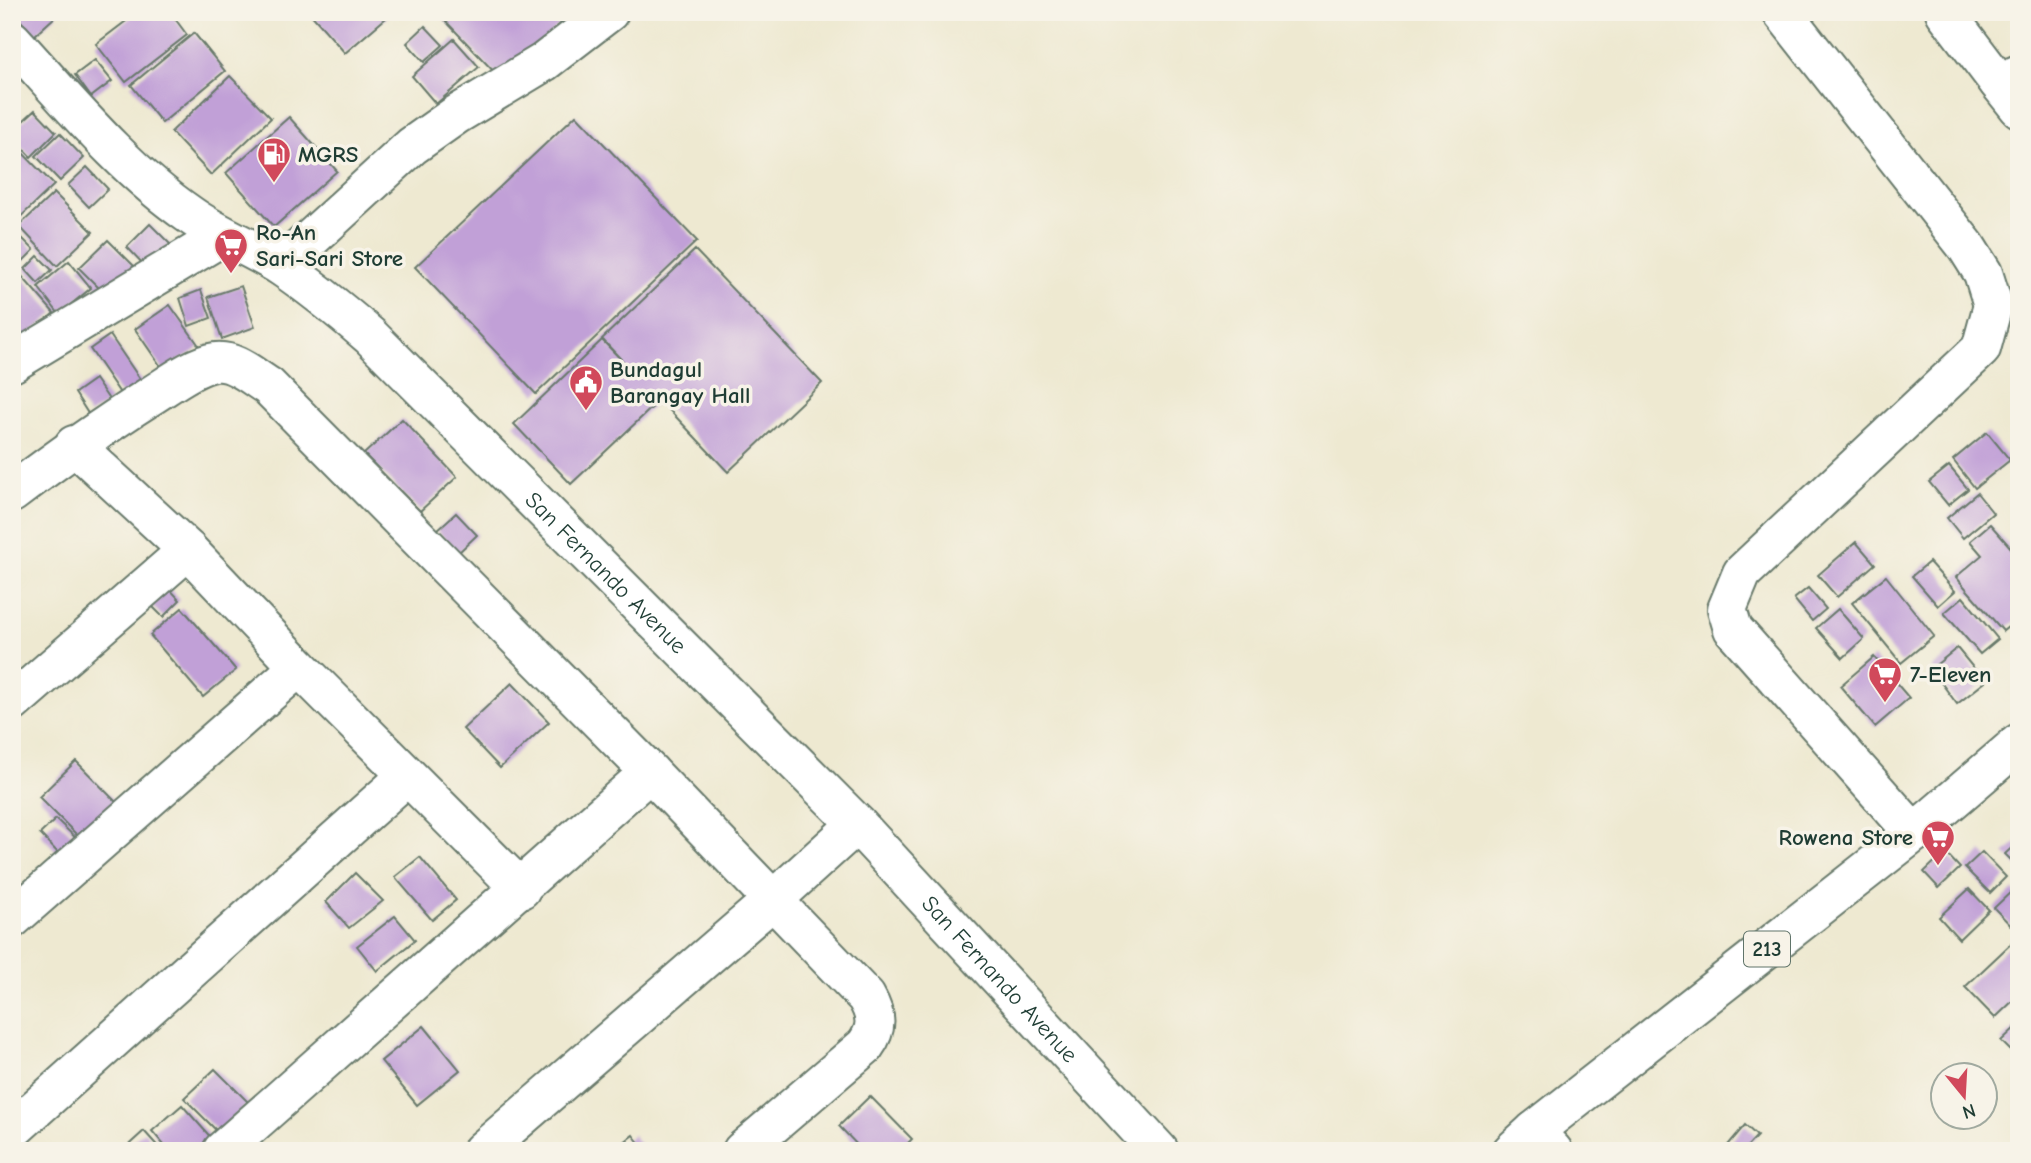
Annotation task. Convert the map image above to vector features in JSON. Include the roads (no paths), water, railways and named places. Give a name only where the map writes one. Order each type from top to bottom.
[{"type":"street","points":[[281,266],[412,146],[456,115],[544,62],[609,12]]},
{"type":"street","points":[[1782,12],[1966,246],[1983,273],[1993,305],[1981,349],[1742,573],[1727,609],[1733,629],[1914,833]]},
{"type":"street","points":[[1945,12],[2012,89]]},
{"type":"street","name":"San Fernando Avenue","points":[[12,40],[119,155],[189,215],[281,266],[327,300],[387,352],[857,824],[1158,1151]]},
{"type":"street","points":[[12,363],[223,236]]},
{"type":"street","points":[[12,493],[74,445],[177,379],[205,365],[225,362],[240,368],[280,398],[650,772],[866,997],[875,1016],[876,1026],[869,1040],[742,1151]]},
{"type":"street","points":[[74,445],[188,550],[299,667],[521,889]]},
{"type":"street","points":[[12,704],[188,550]]},
{"type":"street","points":[[12,919],[299,667]]},
{"type":"street","name":"213","points":[[1533,1144],[2018,747]]},
{"type":"street","points":[[222,1151],[650,772]]},
{"type":"street","points":[[12,1130],[407,776]]},
{"type":"street","points":[[481,1151],[774,899],[857,824]]},
{"type":"place","name":"MGRS","points":[[274,184]]},
{"type":"place","name":"Ro-An Sari-Sari Store","points":[[231,275]]},
{"type":"place","name":"Bundagul Barangay Hall","points":[[586,412]]},
{"type":"place","name":"7-Eleven","points":[[1885,704]]},
{"type":"place","name":"Rowena Store","points":[[1938,867]]}]
